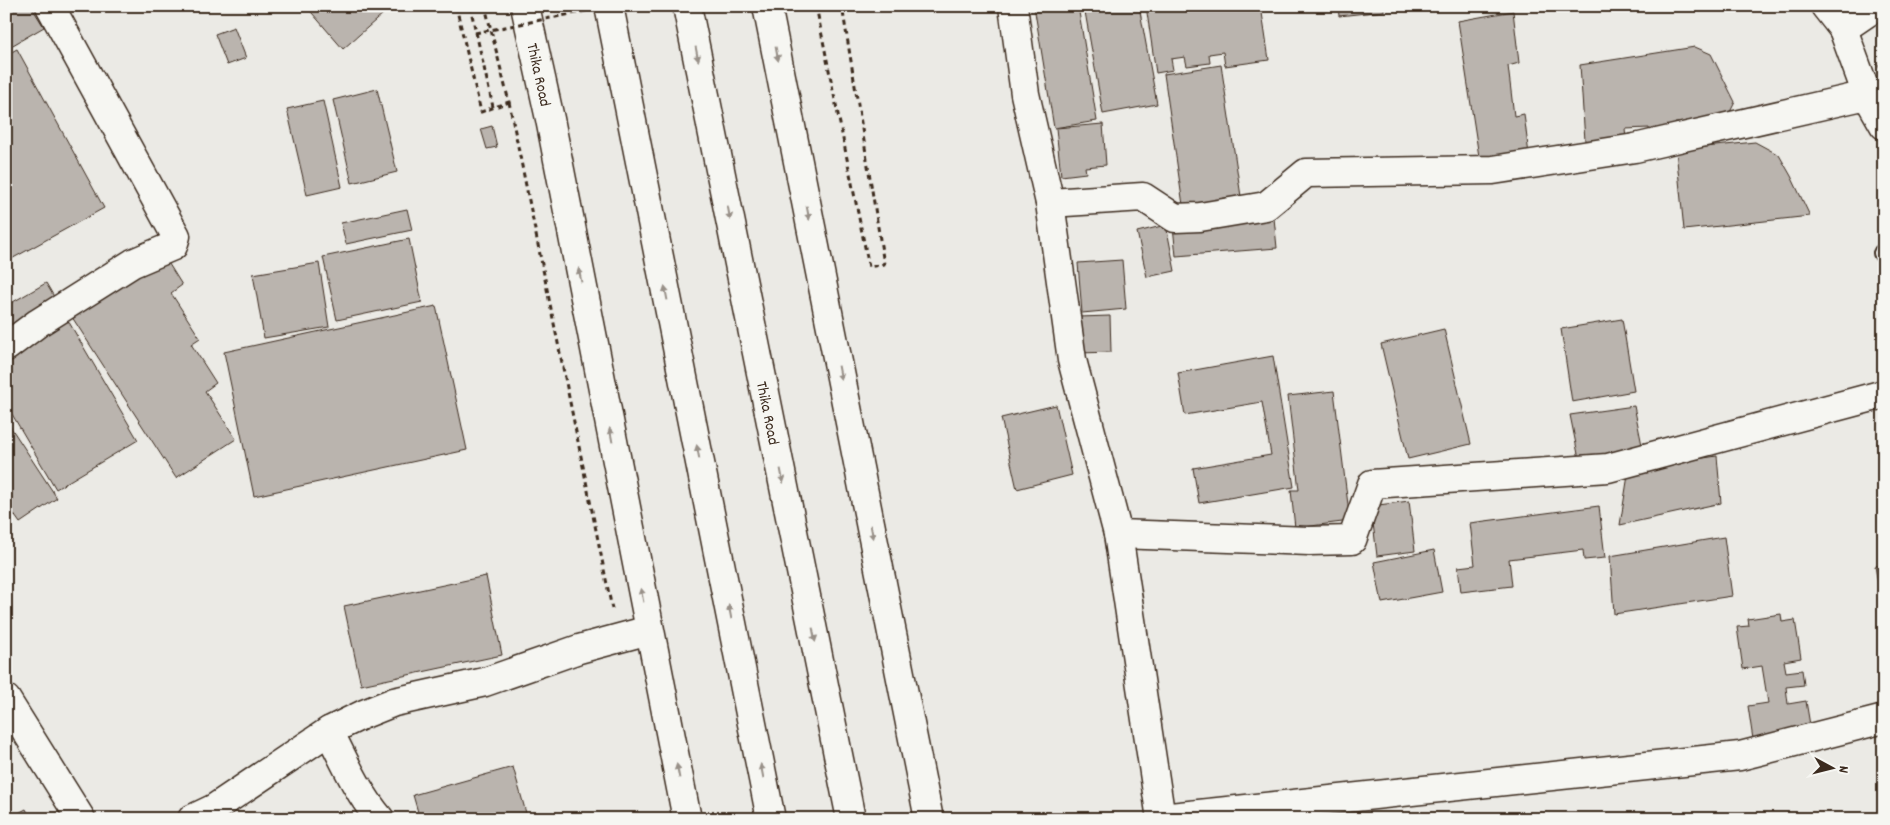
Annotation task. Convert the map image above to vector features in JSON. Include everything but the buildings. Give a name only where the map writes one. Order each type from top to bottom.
[{"type":"main road","points":[[6,347],[38,323],[133,263],[173,246],[176,236],[50,6]]},
{"type":"main road","name":"Thika Road","points":[[524,6],[550,119],[687,819]]},
{"type":"main road","points":[[610,6],[771,819]]},
{"type":"main road","name":"Thika Road","points":[[687,6],[851,819]]},
{"type":"main road","points":[[767,6],[929,819]]},
{"type":"main road","points":[[1012,6],[1025,94],[1050,202],[1072,360],[1118,534],[1161,818],[1740,756],[1884,719]]},
{"type":"main road","points":[[1825,6],[1843,29],[1867,95],[1884,125]]},
{"type":"main road","points":[[1843,29],[1877,6]]},
{"type":"main road","points":[[1050,202],[1143,197],[1175,218],[1200,217],[1266,206],[1306,173],[1493,170],[1635,148],[1867,95]]},
{"type":"main road","points":[[1118,534],[1309,541],[1352,540],[1372,484],[1608,468],[1884,394]]},
{"type":"main road","points":[[197,818],[329,730],[364,714],[394,702],[485,682],[579,649],[649,630]]},
{"type":"main road","points":[[6,700],[81,819]]},
{"type":"main road","points":[[329,730],[349,773],[369,806],[380,819]]},
{"type":"path","points":[[456,6],[481,112],[509,102]]},
{"type":"path","points":[[470,6],[494,107]]},
{"type":"path","points":[[485,6],[509,102],[618,638]]},
{"type":"path","points":[[475,33],[610,6]]},
{"type":"path","points":[[816,6],[869,267],[884,264],[842,6]]}]
